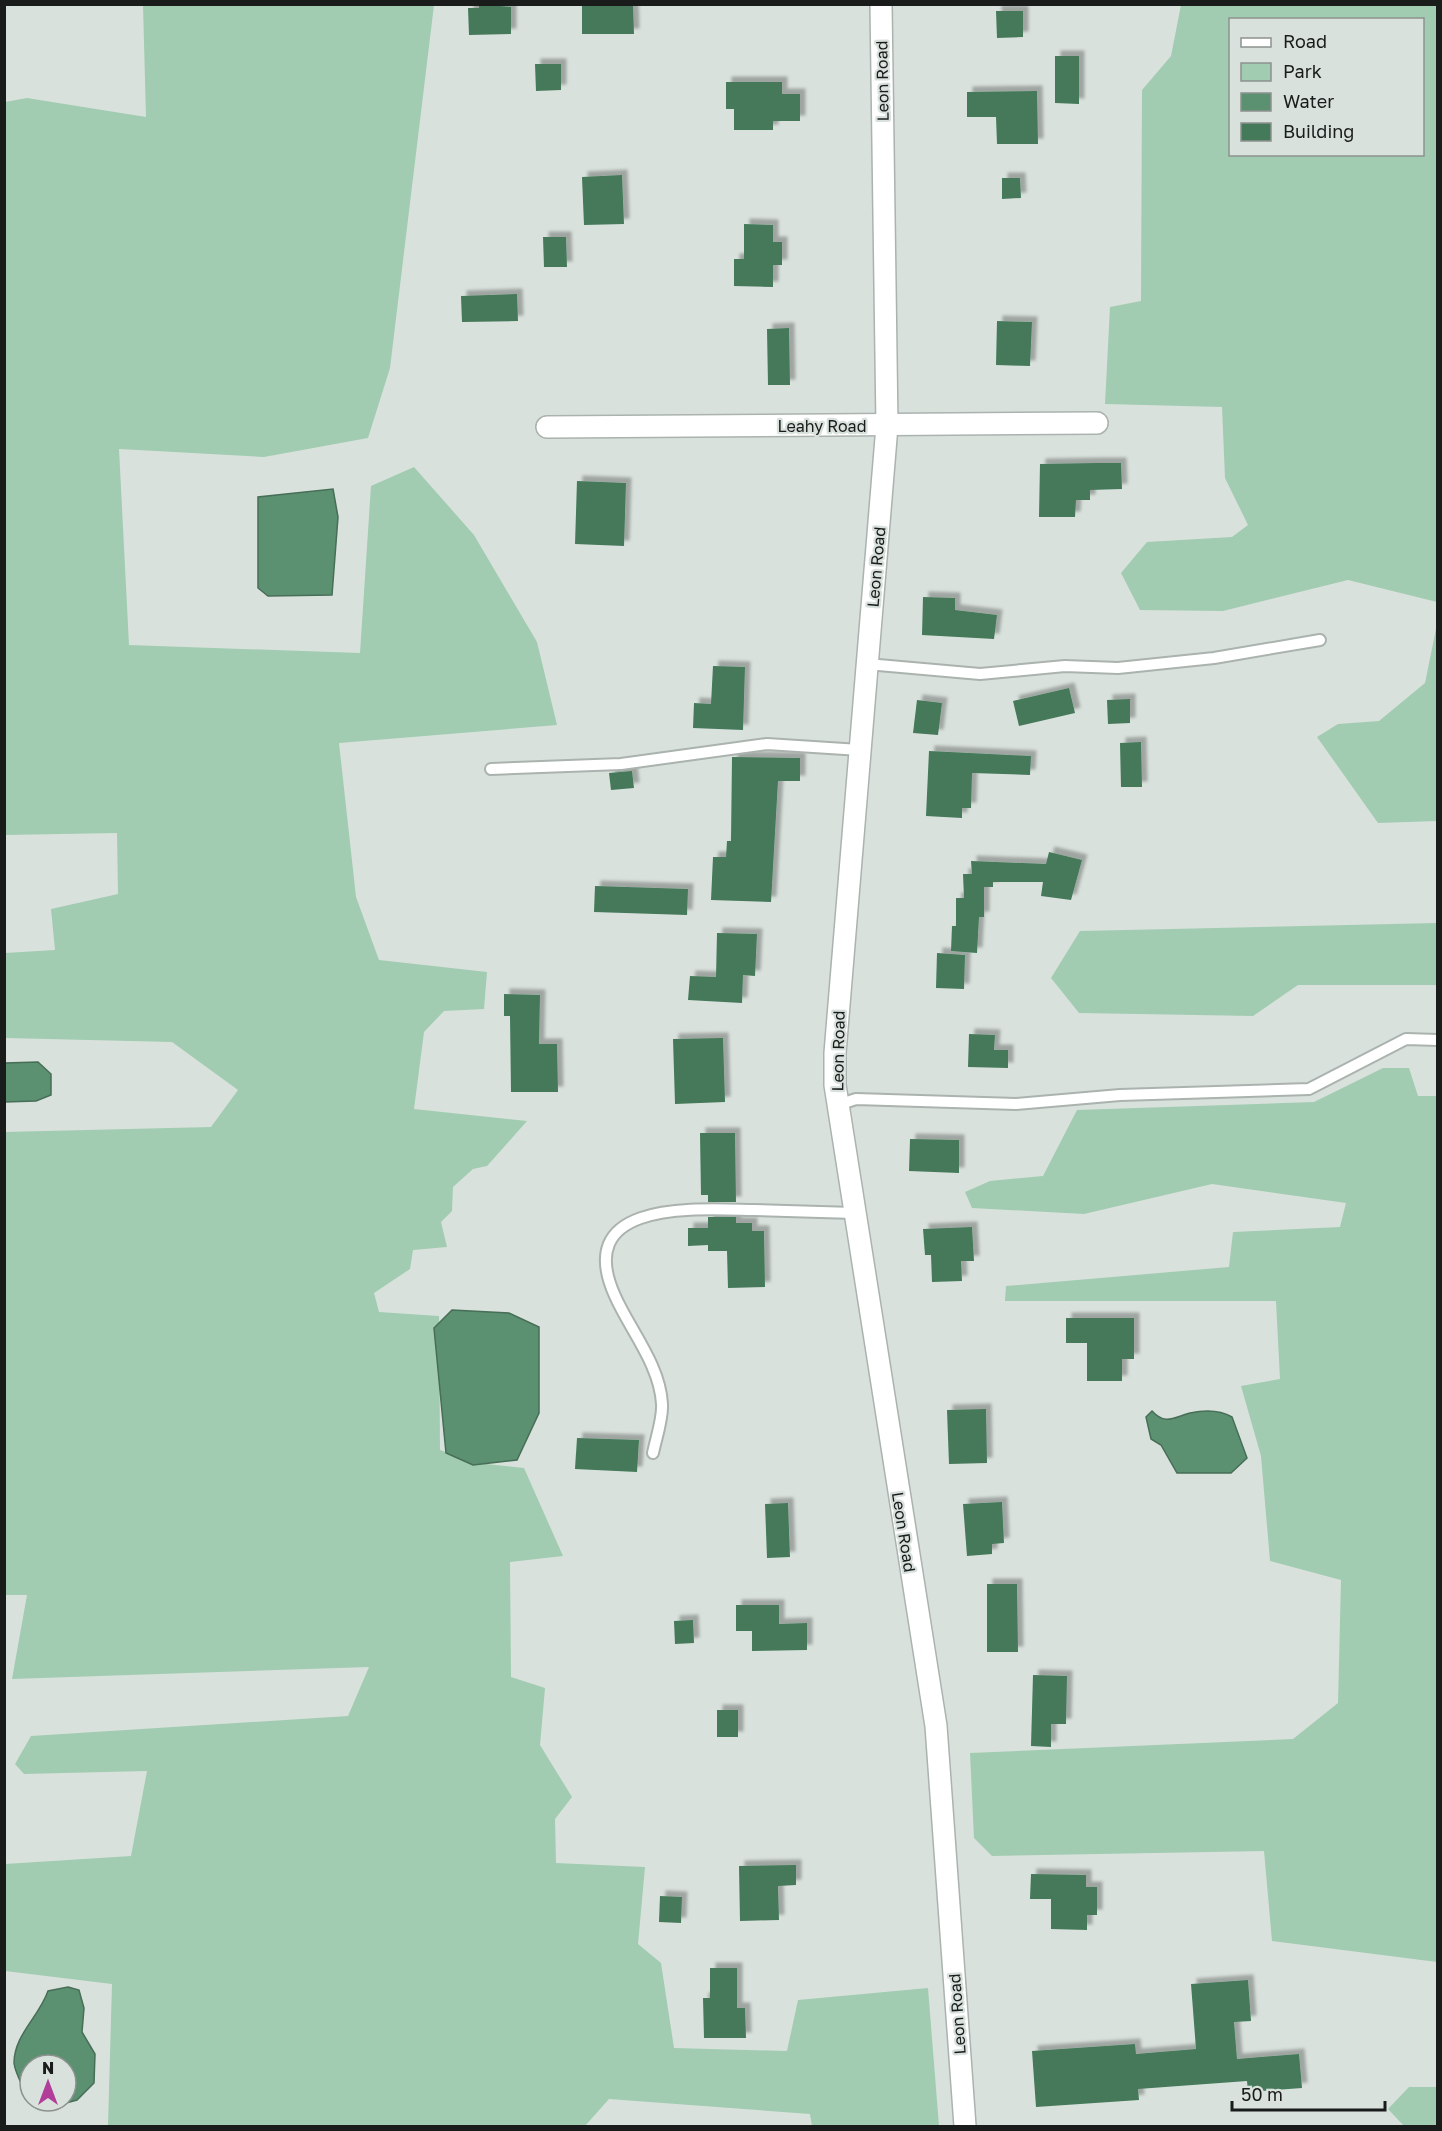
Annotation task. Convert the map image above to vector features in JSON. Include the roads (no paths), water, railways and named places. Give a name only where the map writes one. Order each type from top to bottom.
[{"type":"street","name":"Leon Road","points":[[881,4],[887,426],[835,1053],[838,1105],[854,1213],[936,1726],[965,2127]]},
{"type":"street","name":"Leahy Road","points":[[547,427],[1097,423]]},
{"type":"lane","points":[[867,664],[980,674],[1065,666],[1118,668],[1214,658],[1320,640]]},
{"type":"lane","points":[[490,769],[621,764],[767,744],[860,750]]},
{"type":"lane","points":[[838,1105],[856,1099],[1016,1104],[1120,1095],[1309,1089],[1406,1040],[1437,1040]]},
{"type":"lane","points":[[653,1453],[662,1405],[661,1395],[648,1359],[614,1295],[606,1271],[606,1254],[613,1237],[627,1223],[680,1209],[854,1213]]},
{"type":"water","points":[[333,489],[338,517],[332,595],[268,596],[258,588],[258,497]]},
{"type":"water","points":[[38,1062],[51,1074],[51,1095],[36,1101],[5,1102],[5,1063]]},
{"type":"water","points":[[452,1310],[509,1313],[539,1327],[539,1413],[517,1460],[473,1465],[446,1453],[434,1328]]},
{"type":"water","points":[[1152,1411],[1157,1416],[1166,1419],[1206,1411],[1232,1417],[1247,1458],[1231,1473],[1177,1473],[1161,1445],[1151,1439],[1146,1417]]},
{"type":"water","points":[[68,1987],[79,1990],[84,2008],[82,2032],[95,2054],[94,2083],[78,2099],[78,2053],[18,2053],[18,2076],[16,2071],[14,2063],[18,2044],[48,1991]]}]
